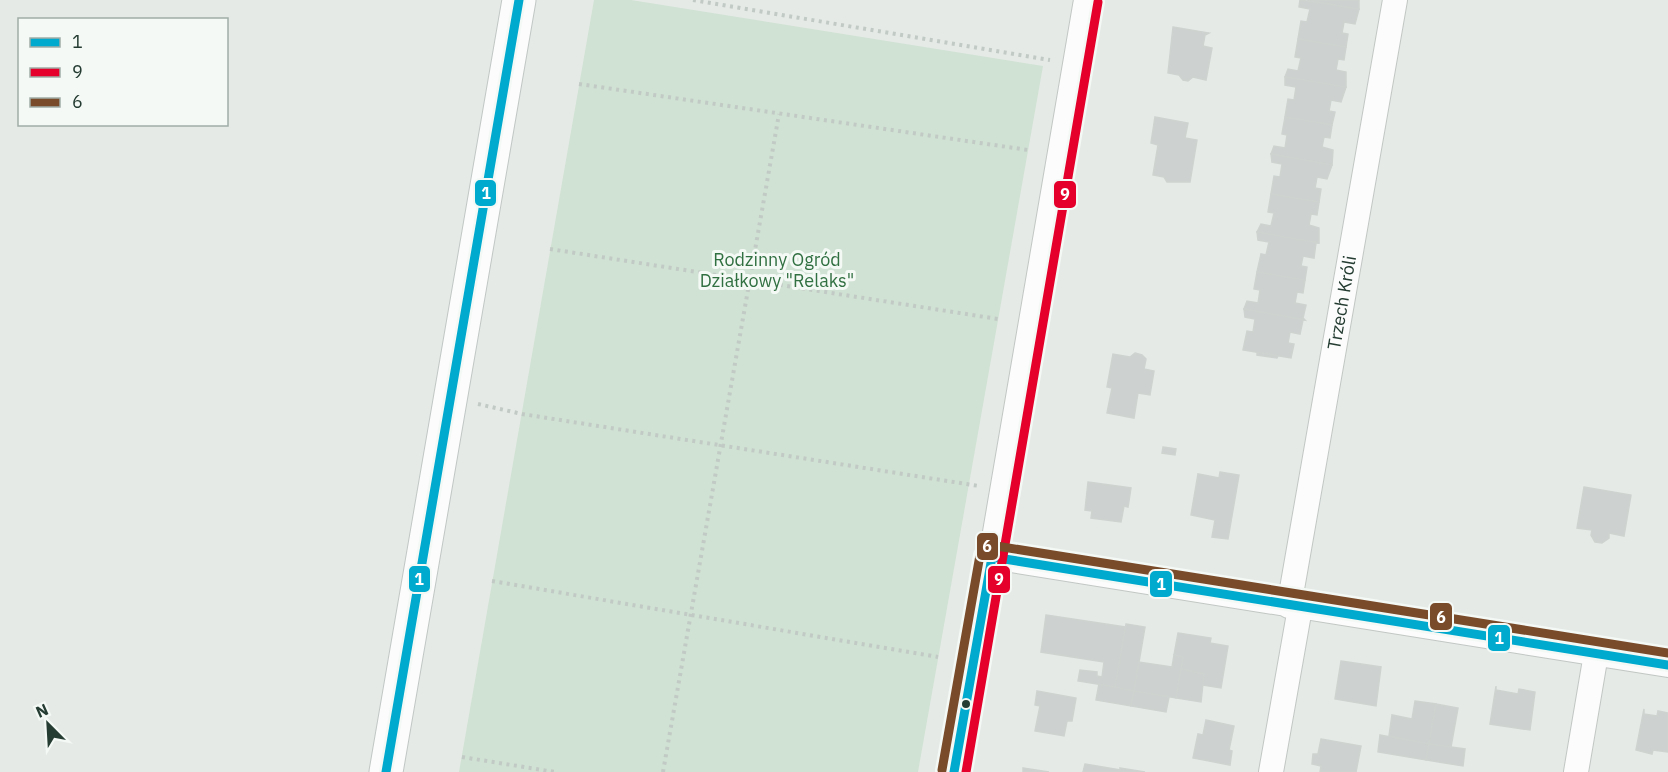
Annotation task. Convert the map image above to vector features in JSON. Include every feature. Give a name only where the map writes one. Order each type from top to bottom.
[{"type":"main road","points":[[386,772],[519,0]]},
{"type":"street","points":[[954,772],[1086,0]]},
{"type":"street","name":"Trzech Króli","points":[[1271,772],[1294,607],[1395,0]]},
{"type":"street","points":[[992,557],[1668,666]]},
{"type":"street","points":[[1576,772],[1596,654]]},
{"type":"path","points":[[693,0],[1075,66]]},
{"type":"path","points":[[579,84],[1028,150]]},
{"type":"path","points":[[663,772],[779,114]]},
{"type":"path","points":[[550,249],[998,320]]},
{"type":"path","points":[[451,398],[522,414],[969,484]]},
{"type":"path","points":[[492,581],[938,657]]},
{"type":"path","points":[[462,757],[555,772]]},
{"type":"green space","name":"Rodzinny Ogród Działkowy \"Relaks\"","points":[[594,0],[631,0],[1043,66],[918,772],[459,772]]},
{"type":"building","points":[[1300,0],[1359,9],[1355,24],[1344,22],[1342,33],[1348,34],[1346,47],[1298,39],[1301,21],[1307,22],[1310,9],[1299,7]]},
{"type":"building","points":[[1307,0],[1359,0],[1359,9]]},
{"type":"building","points":[[1173,27],[1209,33],[1205,35],[1203,46],[1212,48],[1206,80],[1193,77],[1188,81],[1183,80],[1179,75],[1168,73]]},
{"type":"building","points":[[1298,39],[1346,47],[1344,60],[1338,59],[1336,70],[1346,72],[1346,87],[1285,77],[1288,69],[1298,71],[1301,58],[1295,57]]},
{"type":"building","points":[[1285,77],[1346,87],[1341,102],[1331,100],[1329,111],[1335,112],[1332,125],[1285,117],[1288,99],[1294,100],[1296,87],[1285,85]]},
{"type":"building","points":[[1155,117],[1188,123],[1185,138],[1197,140],[1190,182],[1167,182],[1164,177],[1153,175],[1158,145],[1151,143]]},
{"type":"building","points":[[1285,117],[1332,125],[1330,138],[1324,137],[1322,147],[1333,150],[1332,165],[1271,154],[1274,146],[1285,148],[1287,135],[1282,134]]},
{"type":"building","points":[[1271,154],[1332,165],[1327,179],[1317,177],[1315,188],[1321,189],[1319,202],[1271,194],[1274,176],[1280,177],[1282,164],[1272,162]]},
{"type":"building","points":[[1271,194],[1319,202],[1317,215],[1311,214],[1309,225],[1319,228],[1319,243],[1257,232],[1261,224],[1271,226],[1274,213],[1268,212]]},
{"type":"building","points":[[1257,232],[1319,243],[1316,243],[1314,258],[1303,256],[1301,266],[1307,267],[1305,280],[1257,272],[1261,254],[1266,255],[1269,242],[1258,240]]},
{"type":"building","points":[[1257,272],[1305,280],[1303,293],[1297,292],[1295,303],[1306,305],[1303,318],[1305,320],[1244,309],[1247,301],[1258,303],[1260,290],[1254,289]]},
{"type":"building","points":[[1244,309],[1305,320],[1303,320],[1300,334],[1290,332],[1288,343],[1294,344],[1291,358],[1243,350],[1247,331],[1253,332],[1255,319],[1245,317]]},
{"type":"building","points":[[1257,352],[1278,356],[1277,358],[1257,355]]},
{"type":"building","points":[[1135,353],[1146,359],[1144,369],[1154,371],[1150,395],[1138,393],[1134,418],[1107,413],[1112,388],[1107,387],[1113,354],[1130,357]]},
{"type":"building","points":[[1163,447],[1176,449],[1175,455],[1162,453]]},
{"type":"building","points":[[1220,472],[1239,475],[1228,539],[1212,537],[1215,520],[1191,515],[1198,474],[1219,478]]},
{"type":"building","points":[[1088,482],[1131,488],[1128,507],[1124,506],[1121,522],[1091,518],[1092,511],[1085,510]]},
{"type":"building","points":[[1584,487],[1631,495],[1624,536],[1609,533],[1609,538],[1602,543],[1595,542],[1591,535],[1592,530],[1577,528]]},
{"type":"building","points":[[1046,615],[1125,627],[1115,687],[1078,681],[1080,670],[1097,672],[1097,676],[1102,677],[1104,662],[1041,652]]},
{"type":"building","points":[[1126,624],[1145,627],[1134,691],[1115,687]]},
{"type":"building","points":[[1178,633],[1211,638],[1210,643],[1228,646],[1221,688],[1202,685],[1204,674],[1181,669],[1183,657],[1174,655]]},
{"type":"building","points":[[1174,655],[1183,657],[1176,698],[1134,691],[1139,662],[1172,667]]},
{"type":"building","points":[[1341,661],[1381,667],[1376,706],[1335,699]]},
{"type":"building","points":[[1181,669],[1204,674],[1201,702],[1176,698]]},
{"type":"building","points":[[1099,684],[1134,691],[1131,706],[1096,700]]},
{"type":"building","points":[[1496,686],[1496,690],[1518,694],[1519,689],[1535,692],[1530,730],[1490,724]]},
{"type":"building","points":[[1037,691],[1076,698],[1072,721],[1067,721],[1064,736],[1035,731],[1040,706],[1035,705]]},
{"type":"building","points":[[1134,691],[1169,697],[1166,712],[1131,706]]},
{"type":"building","points":[[1415,701],[1436,704],[1429,744],[1389,736],[1392,715],[1412,719]]},
{"type":"building","points":[[1436,704],[1458,708],[1451,747],[1429,744]]},
{"type":"building","points":[[1644,709],[1644,714],[1657,716],[1658,711],[1668,713],[1668,752],[1653,750],[1652,754],[1636,750]]},
{"type":"building","points":[[1206,720],[1234,726],[1229,750],[1232,751],[1230,765],[1193,758],[1198,734],[1203,735]]},
{"type":"building","points":[[1380,735],[1429,744],[1426,760],[1378,752]]},
{"type":"building","points":[[1321,739],[1361,746],[1356,772],[1320,772],[1321,766],[1312,764],[1313,754],[1318,754]]},
{"type":"building","points":[[1429,744],[1465,749],[1463,766],[1426,760]]},
{"type":"building","points":[[1085,764],[1120,770],[1120,772],[1083,772]]},
{"type":"building","points":[[1023,768],[1049,772],[1023,772]]},
{"type":"building","points":[[1120,768],[1145,772],[1120,772]]},
{"type":"transit line","name":"1","points":[[386,772],[519,0]]},
{"type":"transit line","name":"9","points":[[966,772],[1098,2]]},
{"type":"transit line","name":"6","points":[[942,770],[980,555],[983,549],[990,545],[1668,653]]},
{"type":"transit line","name":"1","points":[[992,557],[1668,665]]},
{"type":"transit line","name":"1","points":[[954,772],[992,557]]}]
